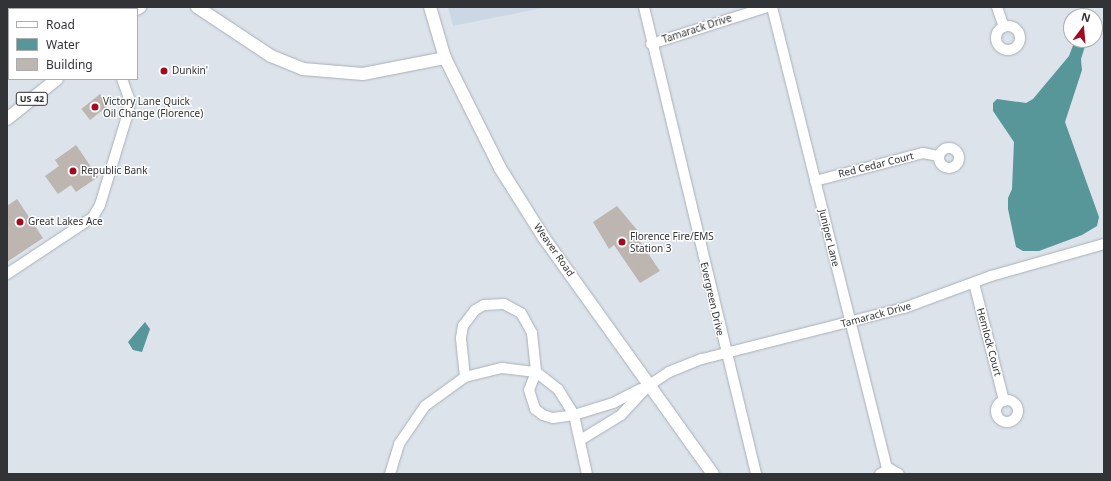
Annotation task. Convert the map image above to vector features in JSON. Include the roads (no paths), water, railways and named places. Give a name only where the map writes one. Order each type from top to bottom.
[{"type":"main road","points":[[197,7],[271,56],[303,69],[363,74],[445,58]]},
{"type":"main road","name":"Weaver Road","points":[[430,7],[445,58],[500,168],[648,386],[713,474]]},
{"type":"main road","name":"US 42","points":[[7,119],[56,80]]},
{"type":"street","name":"Evergreen Drive","points":[[644,7],[651,44],[724,352],[756,474]]},
{"type":"street","name":"Tamarack Drive","points":[[651,44],[767,7]]},
{"type":"street","name":"Juniper Lane","points":[[772,7],[884,472],[899,474]]},
{"type":"street","points":[[998,7],[1004,27]]},
{"type":"street","points":[[7,274],[93,217],[100,205],[128,113],[130,101],[122,80]]},
{"type":"street","name":"Red Cedar Court","points":[[815,181],[923,154],[938,156]]},
{"type":"street","name":"Tamarack Drive","points":[[648,386],[669,372],[724,352],[917,304],[974,283],[1104,244]]},
{"type":"street","name":"Hemlock Court","points":[[974,283],[1004,401]]},
{"type":"street","points":[[465,378],[461,338],[463,326],[475,310],[494,303],[513,307],[528,320],[532,333],[536,372],[528,390],[535,409],[553,418],[574,415],[613,403],[648,386]]},
{"type":"street","points":[[390,474],[399,444],[410,424],[441,392],[465,378],[502,368],[536,372],[558,389],[574,415],[582,438],[587,474]]},
{"type":"street","points":[[582,438],[621,415],[648,386]]},
{"type":"water","points":[[1072,48],[1084,48],[1081,59],[1082,70],[1065,122],[1099,217],[1097,226],[1082,235],[1039,251],[1023,251],[1016,247],[1008,209],[1008,198],[1012,189],[1014,142],[993,111],[993,103],[997,99],[1026,103],[1033,99],[1069,56]]},
{"type":"water","points":[[145,322],[150,329],[142,352],[133,350],[128,342]]},
{"type":"place","name":"Dunkin'","points":[[164,71]]},
{"type":"place","name":"Victory Lane Quick Oil Change (Florence)","points":[[95,107]]},
{"type":"place","name":"Republic Bank","points":[[73,171]]},
{"type":"place","name":"Great Lakes Ace","points":[[20,222]]},
{"type":"place","name":"Florence Fire/EMS Station 3","points":[[622,242]]}]
